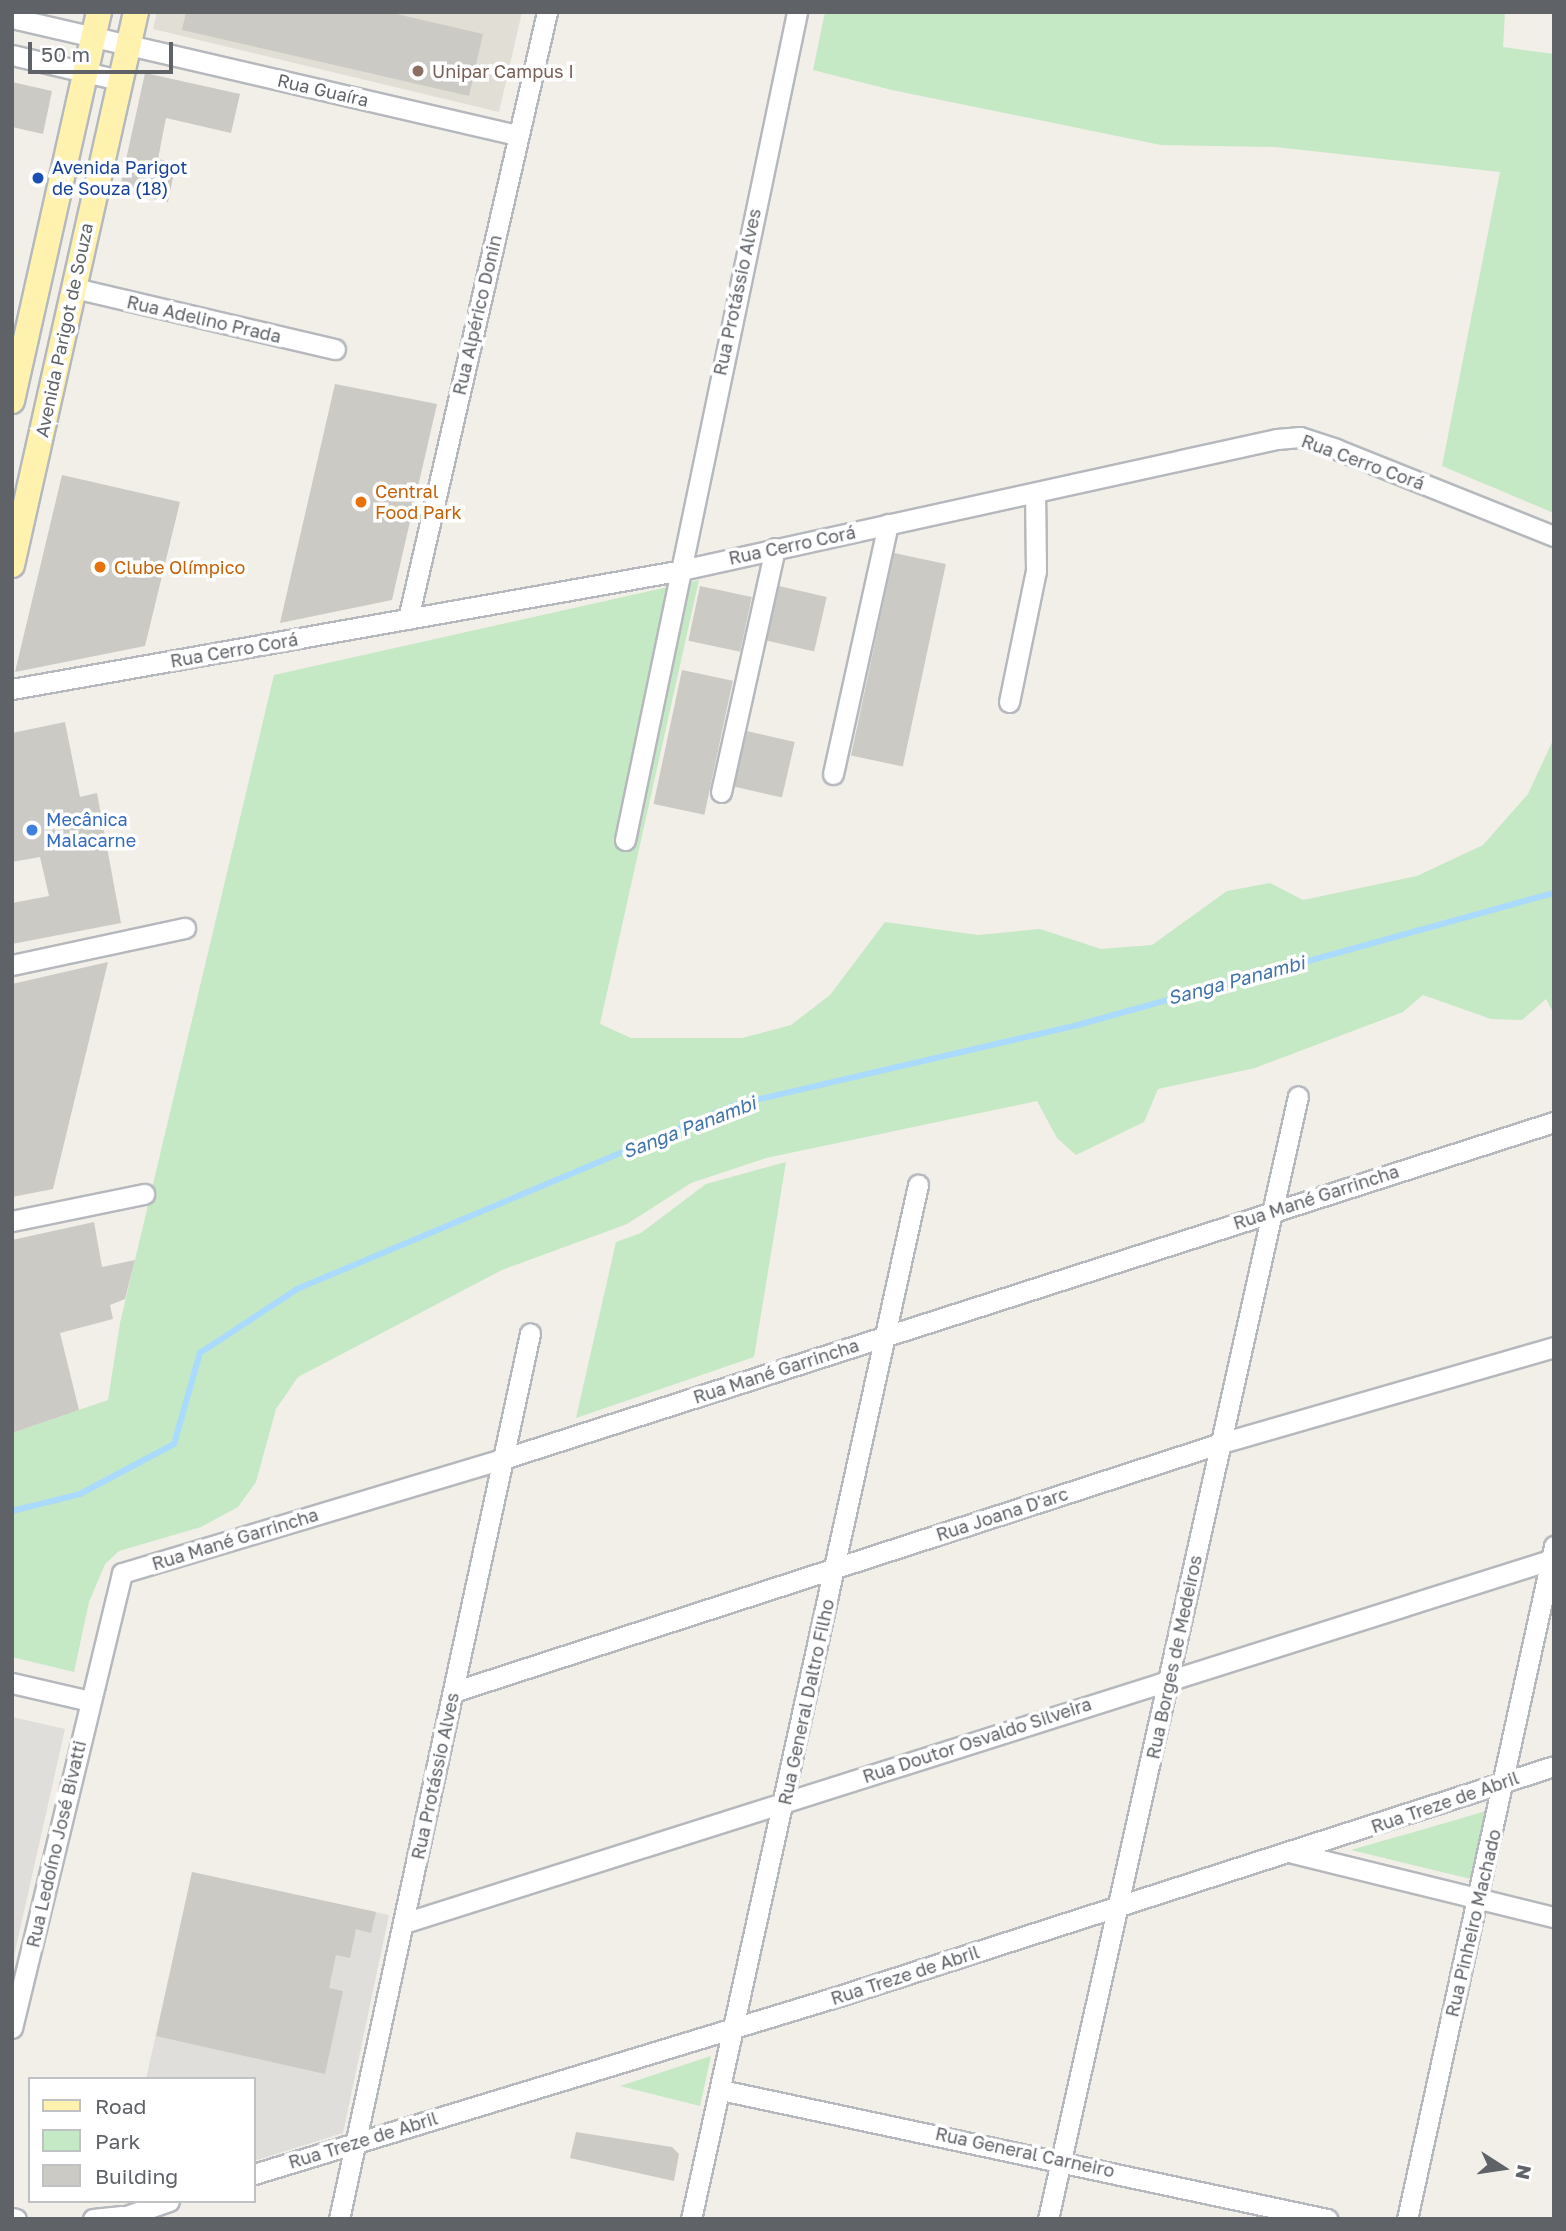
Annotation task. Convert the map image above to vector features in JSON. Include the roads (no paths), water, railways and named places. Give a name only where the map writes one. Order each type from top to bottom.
[{"type":"main road","name":"Avenida Parigot de Souza","points":[[12,401],[99,12]]},
{"type":"main road","name":"Avenida Parigot de Souza","points":[[12,565],[136,12]]},
{"type":"street","name":"Rua Alpérico Donin","points":[[408,619],[547,12]]},
{"type":"street","name":"Rua Protássio Alves","points":[[625,840],[677,571],[797,12]]},
{"type":"street","points":[[12,18],[94,37]]},
{"type":"street","name":"Rua Guaíra","points":[[94,37],[517,135]]},
{"type":"street","points":[[12,55],[119,80]]},
{"type":"street","name":"Rua Adelino Prada","points":[[74,288],[335,349]]},
{"type":"street","name":"Rua Cerro Corá","points":[[12,689],[677,571],[1300,437],[1554,536]]},
{"type":"street","points":[[1009,702],[1036,571],[1035,494]]},
{"type":"street","points":[[833,774],[888,524]]},
{"type":"street","points":[[721,792],[775,548]]},
{"type":"street","points":[[12,965],[185,928]]},
{"type":"street","name":"Rua Borges de Medeiros","points":[[1048,2219],[1172,1676],[1217,1444],[1298,1096]]},
{"type":"street","name":"Rua Mané Garrincha","points":[[90,1701],[122,1573],[506,1458],[1554,1122]]},
{"type":"street","name":"Rua General Daltro Filho","points":[[691,2219],[918,1185]]},
{"type":"street","points":[[12,1221],[144,1194]]},
{"type":"street","name":"Rua Protássio Alves","points":[[338,2219],[506,1458],[530,1333]]},
{"type":"street","name":"Rua Joana D'arc","points":[[453,1692],[1217,1444],[1554,1347]]},
{"type":"street","name":"Rua Doutor Osvaldo Silveira","points":[[404,1923],[784,1803],[1552,1553]]},
{"type":"street","name":"Rua Pinheiro Machado","points":[[1407,2219],[1552,1553]]},
{"type":"street","points":[[12,1684],[90,1701]]},
{"type":"street","name":"Rua Ledoíno José Bivatti","points":[[12,2028],[90,1701]]},
{"type":"street","name":"Rua Treze de Abril","points":[[256,2173],[1293,1853],[1554,1766]]},
{"type":"street","points":[[1293,1853],[1554,1917]]},
{"type":"street","name":"Rua General Carneiro","points":[[721,2091],[1061,2158],[1327,2219]]},
{"type":"street","points":[[93,2219],[120,2218],[163,2203]]},
{"type":"waterway","name":"Sanga Panambi","points":[[12,1511],[80,1494],[174,1444],[200,1353],[297,1289],[734,1105],[1081,1024],[1554,893]]},
{"type":"place","name":"Unipar Campus I","points":[[418,71]]},
{"type":"place","name":"Avenida Parigot de Souza (18)","points":[[38,178]]},
{"type":"place","name":"Central Food Park","points":[[361,502]]},
{"type":"place","name":"Clube Olímpico","points":[[100,567]]},
{"type":"place","name":"Mecânica Malacarne","points":[[32,830]]}]
